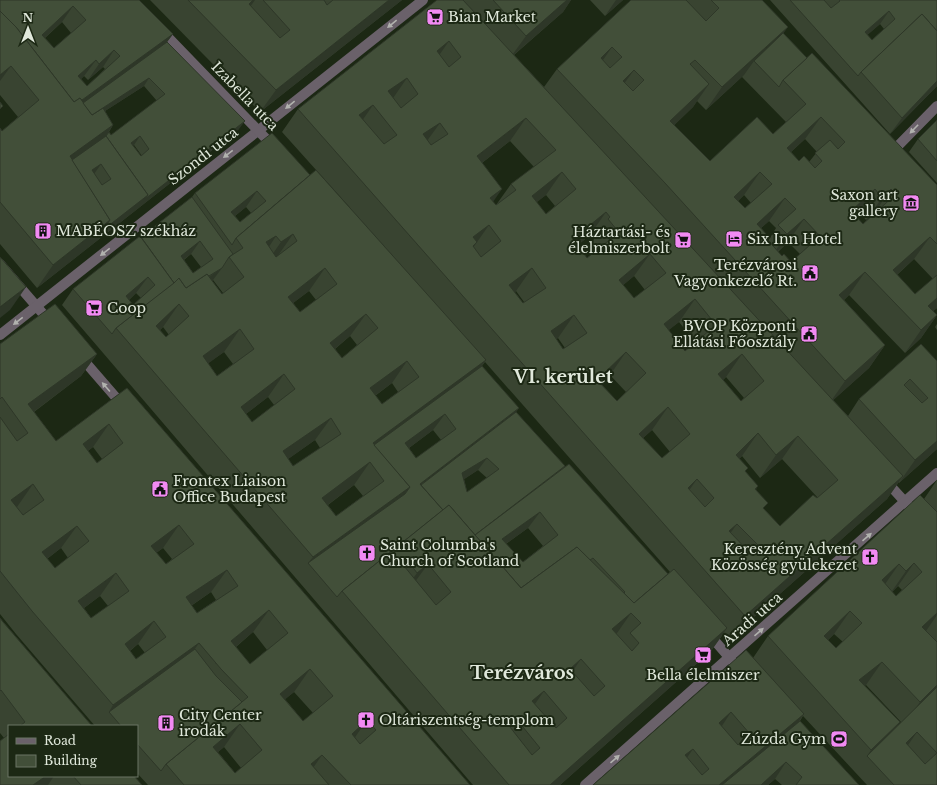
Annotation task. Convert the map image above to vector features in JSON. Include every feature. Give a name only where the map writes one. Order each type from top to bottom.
[{"type":"street","name":"Szondi utca","points":[[0,335],[423,0]]},
{"type":"street","name":"Izabella utca","points":[[154,22],[259,129],[280,153]]},
{"type":"street","points":[[892,152],[937,106]]},
{"type":"street","points":[[0,264],[58,332]]},
{"type":"street","points":[[74,350],[131,415]]},
{"type":"street","points":[[879,473],[926,525]]},
{"type":"street","name":"Aradi utca","points":[[585,785],[937,473]]},
{"type":"street","points":[[703,628],[751,681]]},
{"type":"building","points":[[0,0],[139,0],[173,34],[82,100],[80,98],[74,102],[16,27],[0,11]],"holes":[[[73,6],[86,20],[54,48],[42,35]],[[114,50],[120,56],[87,86],[78,76],[96,60],[99,64]]]},
{"type":"building","points":[[188,0],[253,0],[249,4],[280,38],[290,30],[263,0],[324,0],[327,5],[333,0],[389,0],[276,90]]},
{"type":"building","points":[[437,0],[463,0],[903,476],[745,616],[298,109]],"holes":[[[449,41],[461,57],[449,67],[437,51]],[[407,78],[418,94],[401,108],[388,91]],[[373,105],[397,135],[384,144],[359,115]],[[526,118],[556,150],[511,184],[516,190],[496,205],[490,198],[502,189],[477,156]],[[440,123],[448,134],[431,145],[423,134]],[[562,172],[576,189],[546,214],[532,196]],[[606,212],[610,217],[608,219],[617,230],[620,227],[622,230],[587,258],[573,239]],[[489,225],[501,241],[481,257],[473,246],[477,242],[473,237]],[[650,254],[666,273],[634,298],[619,280]],[[532,268],[546,288],[523,303],[509,285]],[[695,299],[716,325],[685,351],[664,324]],[[574,315],[587,333],[563,349],[551,331]],[[626,352],[646,373],[617,401],[597,380]],[[742,354],[764,381],[741,401],[718,374]],[[668,407],[690,434],[662,458],[639,434]],[[758,433],[776,455],[798,436],[838,480],[817,498],[813,495],[780,526],[763,508],[768,503],[755,489],[758,486],[745,471],[748,468],[736,455]],[[697,479],[714,498],[705,507],[688,488]],[[737,524],[761,548],[753,556],[729,531]]]},
{"type":"building","points":[[493,0],[567,0],[526,36]]},
{"type":"building","points":[[631,0],[686,0],[706,21],[719,8],[711,0],[762,0],[788,27],[722,87],[695,60],[690,64],[709,84],[670,121],[710,161],[757,117],[773,134],[806,104],[783,80],[812,53],[937,185],[937,244],[930,237],[893,270],[915,294],[937,275],[937,298],[928,306],[937,315],[921,330],[865,272],[839,295],[885,345],[845,381],[665,183],[557,69]],"holes":[[[612,47],[622,57],[610,68],[601,58]],[[634,70],[644,80],[633,91],[623,81]],[[821,117],[845,142],[838,149],[830,140],[815,153],[822,161],[815,168],[804,156],[799,161],[787,148]],[[760,172],[772,184],[745,208],[734,197]],[[875,189],[882,198],[891,189],[896,194],[863,224],[851,211]],[[785,198],[796,209],[778,225],[787,234],[804,219],[820,236],[791,262],[784,254],[782,256],[766,238],[768,236],[757,224]]]},
{"type":"building","points":[[790,0],[824,0],[831,8],[840,1],[839,0],[937,0],[937,31],[922,14],[858,76]],"holes":[[[889,11],[895,19],[872,40],[865,32]]]},
{"type":"building","points":[[0,11],[16,27],[74,102],[80,98],[92,115],[103,108],[113,125],[70,156],[110,220],[53,265],[0,202],[0,128],[2,131],[39,100],[11,66],[0,75]]},
{"type":"building","points":[[922,14],[937,31],[937,81],[902,118],[861,72]]},
{"type":"building","points":[[783,33],[807,58],[783,80],[779,87],[754,61]]},
{"type":"building","points":[[167,42],[245,121],[145,199],[148,195],[106,136],[109,132],[111,135],[165,94],[149,78],[92,115],[83,103]],"holes":[[[140,136],[149,149],[141,156],[131,143]]]},
{"type":"building","points":[[0,102],[3,106],[0,109]]},
{"type":"building","points":[[937,120],[937,161],[918,139]]},
{"type":"building","points":[[272,133],[310,175],[236,238],[232,245],[195,193]],"holes":[[[257,191],[266,201],[240,222],[231,212]]]},
{"type":"building","points":[[106,136],[148,195],[103,230],[110,220],[72,160]],"holes":[[[101,164],[111,179],[102,185],[92,170]]]},
{"type":"building","points":[[316,170],[486,360],[373,443],[410,487],[313,557],[116,328],[179,278],[186,288],[207,274],[222,294],[244,277],[229,257],[243,248],[236,238]],"holes":[[[293,234],[297,241],[276,257],[266,242],[276,236],[281,242]],[[325,268],[337,284],[300,312],[288,297]],[[179,304],[189,316],[166,337],[156,326]],[[366,314],[378,328],[342,358],[330,343]],[[240,329],[254,349],[217,376],[203,356]],[[407,361],[419,377],[382,404],[370,388]],[[284,374],[295,389],[252,422],[241,407]],[[331,418],[341,434],[293,466],[283,451]],[[370,462],[384,481],[336,516],[322,498]]]},
{"type":"building","points":[[192,197],[233,254],[229,257],[222,268],[209,276],[207,274],[186,288],[179,278],[174,283],[141,237]],"holes":[[[200,241],[213,259],[193,273],[181,256]]]},
{"type":"building","points":[[140,236],[174,283],[116,328],[112,334],[73,289]],"holes":[[[148,277],[155,285],[133,305],[126,296]]]},
{"type":"building","points":[[0,257],[26,287],[0,307]]},
{"type":"building","points":[[55,304],[97,354],[28,404],[56,441],[127,388],[470,785],[351,785],[322,755],[311,764],[329,785],[184,785],[166,764],[248,697],[199,643],[113,705],[32,611],[0,571],[0,417],[17,441],[28,433],[2,397],[0,399],[0,344]],"holes":[[[109,424],[123,443],[97,463],[83,444]],[[33,484],[44,500],[23,515],[11,500]],[[179,525],[194,544],[166,564],[151,546]],[[77,526],[89,541],[55,568],[42,552]],[[227,570],[238,586],[197,613],[186,597]],[[116,573],[129,591],[91,618],[78,601]],[[269,610],[288,633],[250,664],[231,641]],[[154,621],[166,637],[136,659],[125,644]],[[310,669],[333,696],[303,721],[280,694]],[[367,720],[376,730],[360,744],[352,734]],[[240,724],[262,750],[235,773],[213,747]]]},
{"type":"building","points":[[921,344],[937,361],[937,441],[915,460],[859,399]],"holes":[[[910,379],[928,398],[922,403],[904,385]]]},
{"type":"building","points":[[482,366],[519,408],[420,484],[443,510],[342,591],[337,597],[308,563],[405,494],[410,487],[374,445]],"holes":[[[445,414],[456,429],[416,458],[405,443]]]},
{"type":"building","points":[[516,412],[565,466],[475,535],[449,505],[443,510],[421,485]],"holes":[[[487,458],[499,469],[467,492],[462,473]]]},
{"type":"building","points":[[569,464],[668,574],[634,603],[593,558],[590,560],[577,547],[521,588],[475,535]],"holes":[[[540,512],[558,535],[523,562],[502,539]]]},
{"type":"building","points":[[920,495],[937,512],[937,613],[922,627],[937,642],[937,685],[920,702],[882,662],[859,680],[900,722],[871,750],[768,636]],"holes":[[[914,563],[922,572],[896,596],[882,580],[899,564],[906,571]],[[850,611],[862,623],[836,648],[824,636]]]},
{"type":"building","points":[[449,505],[521,588],[577,547],[634,603],[674,569],[727,628],[550,785],[509,785],[342,591]],"holes":[[[409,562],[417,573],[428,564],[451,592],[436,605],[404,566]],[[631,613],[641,623],[630,633],[639,643],[632,651],[612,629]],[[581,659],[605,686],[594,696],[570,669]],[[544,691],[567,718],[556,728],[532,701]],[[514,716],[540,748],[532,755],[506,722]]]},
{"type":"building","points":[[0,618],[91,725],[21,725],[25,722],[1,690],[0,691]]},
{"type":"building","name":"City Center irodák","points":[[195,649],[216,676],[242,702],[166,764],[161,771],[138,745],[138,725],[120,725],[109,712]]},
{"type":"building","points":[[746,650],[804,714],[719,785],[593,785]],"holes":[[[731,712],[750,734],[738,745],[719,723]],[[693,749],[709,769],[702,775],[685,755]]]},
{"type":"building","points":[[937,687],[937,753],[937,785],[894,785],[867,756]],"holes":[[[917,732],[937,753],[925,764],[906,743]]]},
{"type":"building","points":[[800,721],[859,785],[796,785],[802,777],[786,762],[761,785],[722,785]]},
{"type":"building","points":[[8,735],[8,777],[45,777],[33,785],[0,785],[0,741]]},
{"type":"building","points":[[74,777],[135,777],[142,785],[81,785]]},
{"type":"place","name":"Bian Market","points":[[435,17]]},
{"type":"place","name":"Saxon art gallery","points":[[911,203]]},
{"type":"place","name":"MABÉOSZ székház","points":[[43,231]]},
{"type":"place","name":"Six Inn Hotel","points":[[734,239]]},
{"type":"place","name":"Háztartási- és élelmiszerbolt","points":[[683,240]]},
{"type":"place","name":"Terézvárosi Vagyonkezelő Rt.","points":[[810,273]]},
{"type":"place","name":"Coop","points":[[94,308]]},
{"type":"place","name":"BVOP Központi Ellátási Főosztály","points":[[809,334]]},
{"type":"place","name":"Frontex Liaison Office Budapest","points":[[160,489]]},
{"type":"place","name":"Saint Columba's Church of Scotland","points":[[367,553]]},
{"type":"place","name":"Keresztény Advent Közösség gyülekezet","points":[[870,557]]},
{"type":"place","name":"Bella élelmiszer","points":[[703,655]]},
{"type":"place","name":"Oltáriszentség-templom","points":[[366,720]]},
{"type":"place","name":"City Center irodák","points":[[166,723]]},
{"type":"place","name":"Zúzda Gym","points":[[839,739]]},
{"type":"district","name":"VI. kerület","points":[[563,377]]},
{"type":"district","name":"Terézváros","points":[[522,673]]}]
